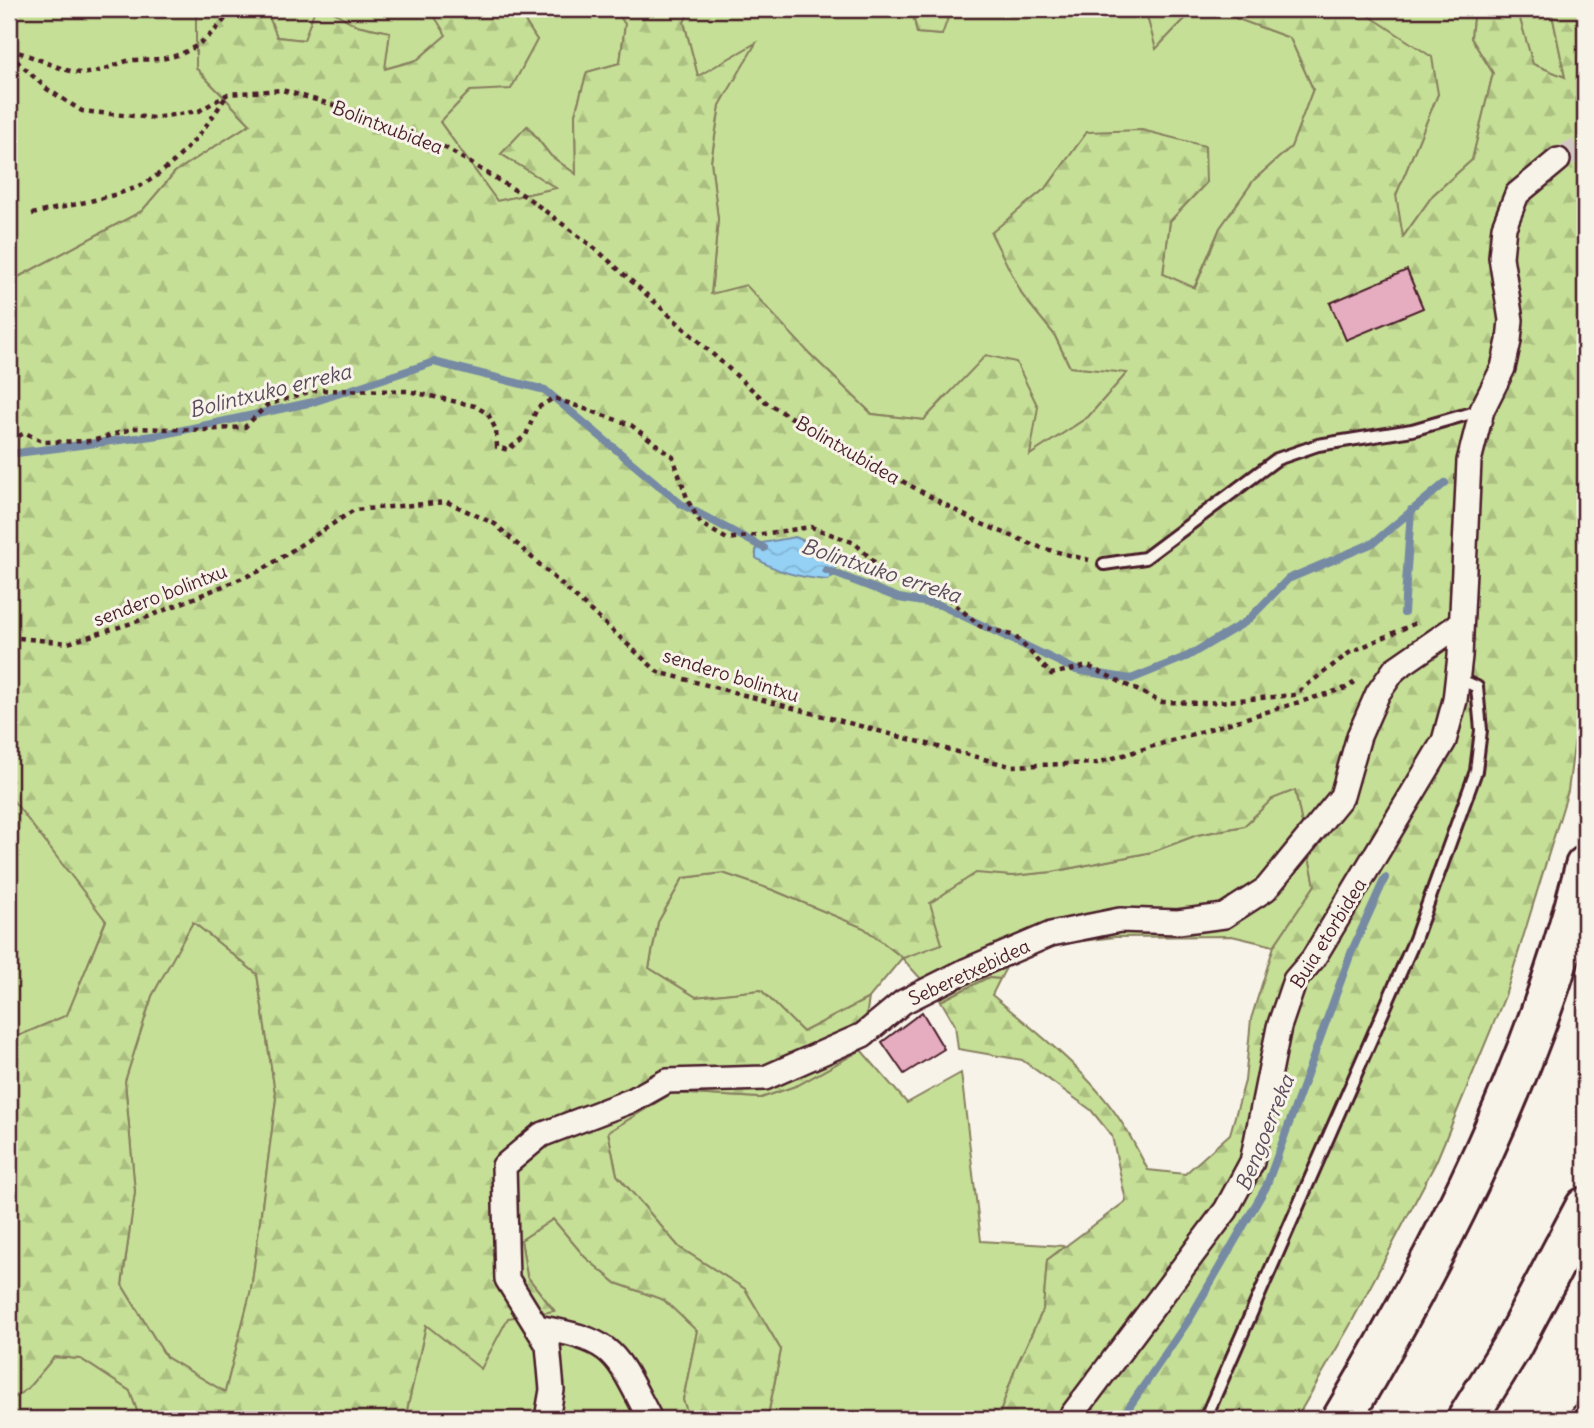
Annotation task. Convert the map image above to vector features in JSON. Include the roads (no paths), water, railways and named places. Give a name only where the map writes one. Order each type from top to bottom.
[{"type":"highway","points":[[1342,1419],[1438,1247],[1492,1130],[1554,972],[1585,866]]},
{"type":"highway","points":[[1467,1419],[1512,1346],[1585,1207]]},
{"type":"street","points":[[1482,410],[1503,368],[1509,341],[1511,320],[1500,257],[1504,227],[1517,194],[1558,160]]},
{"type":"street","name":"Buia etorbidea","points":[[1069,1419],[1226,1210],[1252,1162],[1279,1027],[1295,980],[1313,959],[1444,741],[1457,678],[1469,461],[1482,410]]},
{"type":"street","name":"Seberetxebidea","points":[[547,1419],[552,1390],[548,1345],[507,1279],[504,1166],[541,1135],[633,1100],[667,1081],[765,1078],[863,1035],[903,1002],[967,970],[1051,934],[1120,920],[1178,922],[1224,916],[1266,888],[1342,796],[1359,736],[1378,693],[1395,669],[1460,624]]},
{"type":"street","points":[[537,1327],[583,1335],[615,1354],[650,1419]]},
{"type":"lane","points":[[1104,564],[1145,558],[1277,459],[1318,445],[1412,430],[1482,410]]},
{"type":"lane","points":[[1205,1419],[1415,940],[1476,771],[1481,730],[1477,687],[1457,678]]},
{"type":"water","points":[[795,537],[820,547],[836,562],[836,573],[828,580],[799,576],[781,571],[756,558],[756,544]]},
{"type":"waterway","name":"Bolintxuko erreka","points":[[9,454],[160,435],[313,402],[434,362],[545,390],[681,504],[764,548]]},
{"type":"waterway","name":"Bolintxuko erreka","points":[[826,570],[899,598],[940,605],[1076,670],[1131,679],[1188,656],[1247,621],[1288,579],[1373,543],[1445,483]]},
{"type":"waterway","name":"Bengoerreka","points":[[1404,613],[1411,510]]},
{"type":"waterway","name":"Bengoerreka","points":[[1121,1419],[1190,1318],[1266,1187],[1351,953],[1385,878]]},
{"type":"tunnel","points":[[1558,160],[1585,144]]}]
